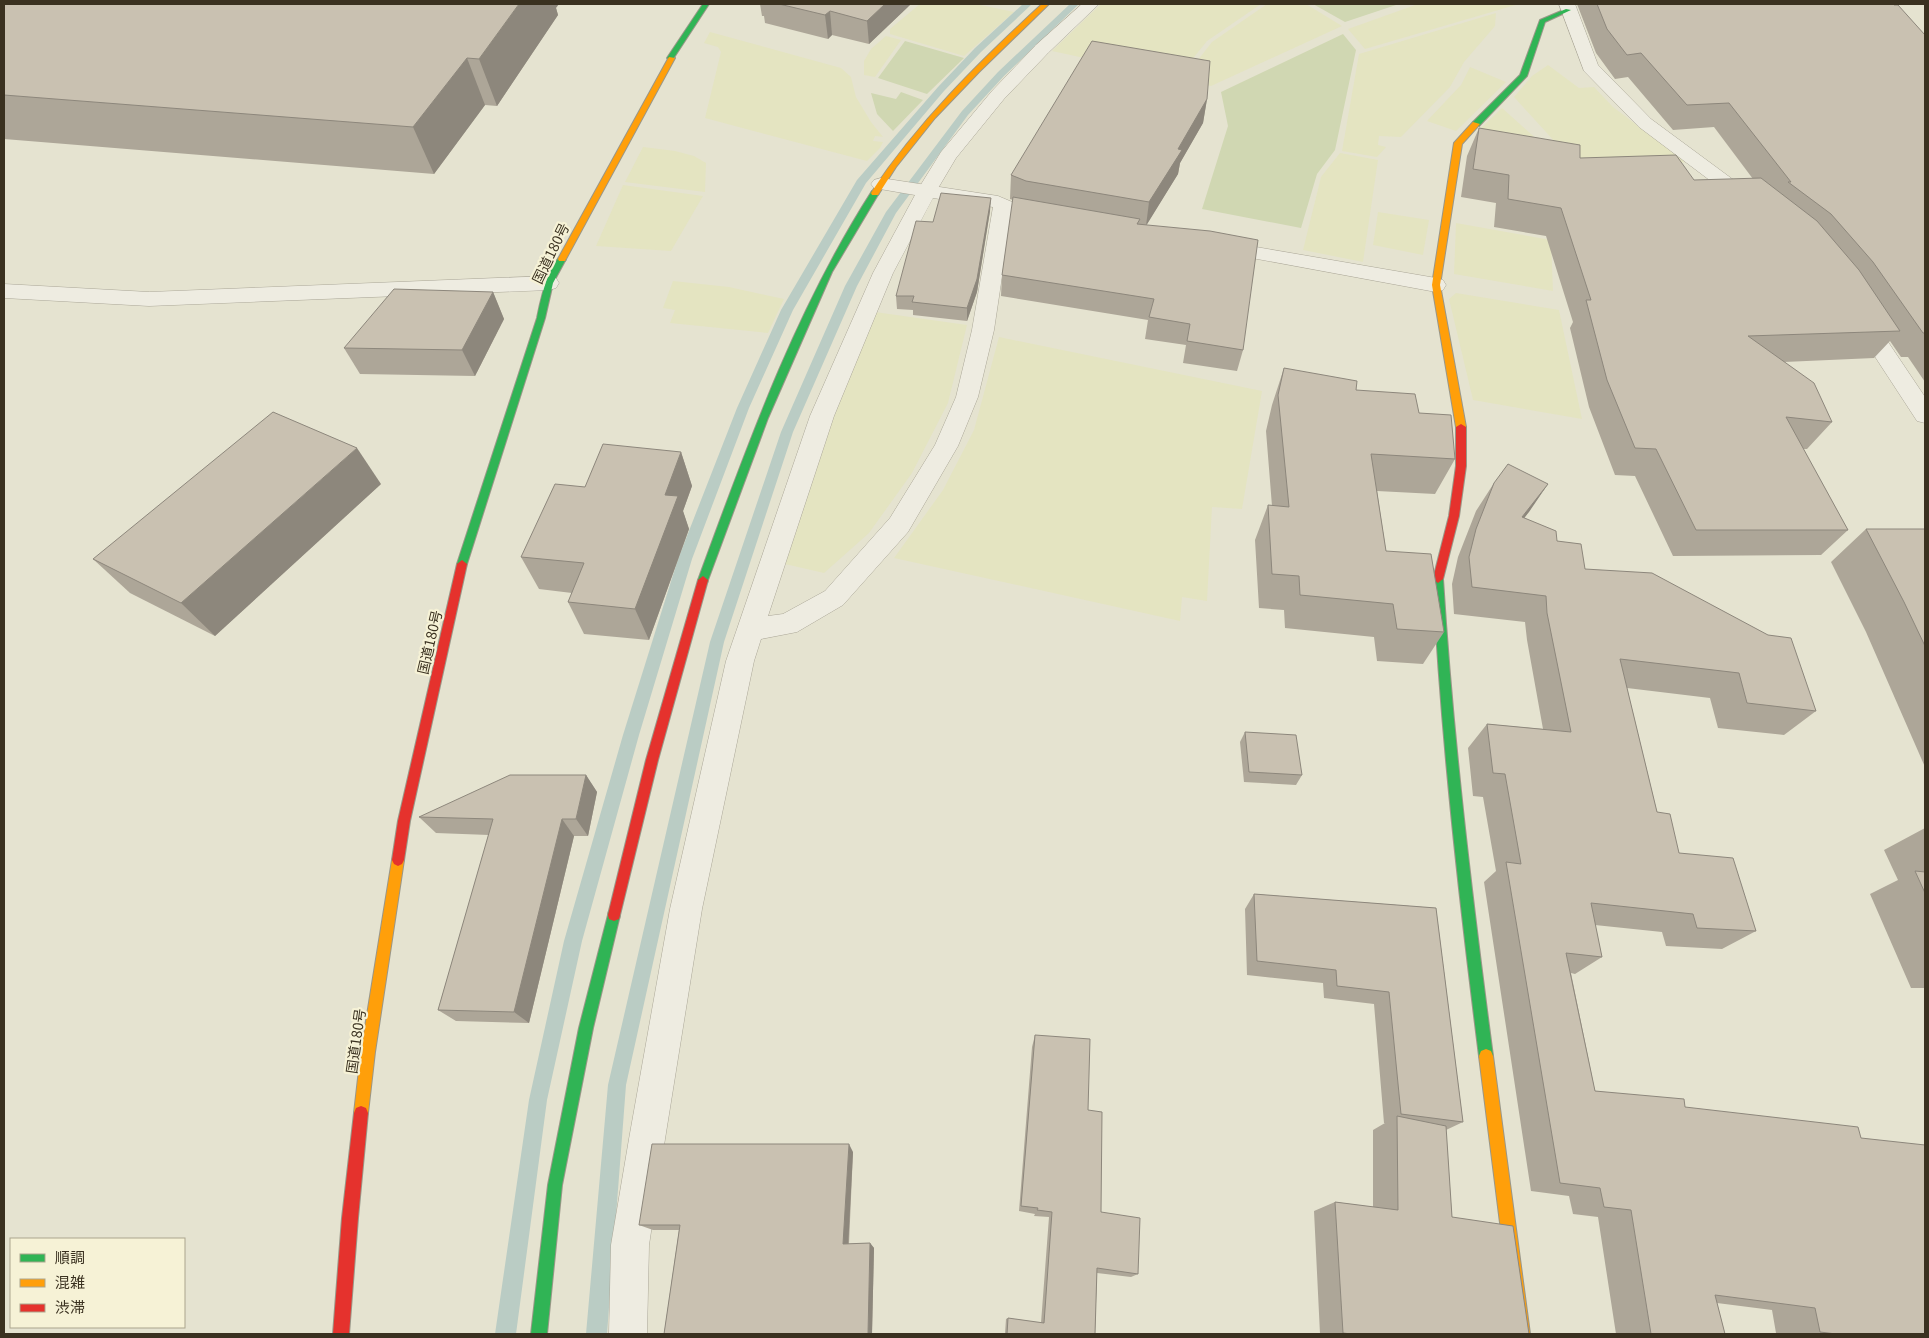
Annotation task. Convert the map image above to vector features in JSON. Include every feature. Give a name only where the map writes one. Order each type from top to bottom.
[{"type":"main road","name":"国道180号","points":[[341,1334],[350,1218],[368,1052],[404,821],[465,549],[541,318],[549,283],[673,54],[706,4]]},
{"type":"main road","points":[[539,1334],[555,1185],[586,1028],[652,760],[706,571],[763,418],[828,272],[888,185],[898,159],[977,68],[1046,4]]},
{"type":"main road","points":[[1522,1334],[1467,908],[1443,669],[1438,584],[1454,516],[1460,475],[1461,420],[1436,285],[1458,142],[1523,76],[1542,22],[1567,7]]},
{"type":"street","points":[[628,1334],[630,1245],[686,909],[740,661],[822,416],[883,273],[923,191],[948,156],[998,95],[1042,49],[1091,4]]},
{"type":"street","points":[[1567,7],[1590,67],[1645,123],[1700,162],[1764,212]]},
{"type":"street","points":[[888,185],[998,202],[1019,212],[1067,220]]},
{"type":"street","points":[[751,629],[788,624],[834,598],[904,517],[946,446],[966,397],[983,330],[1003,205]]},
{"type":"street","points":[[1202,243],[1436,285]]},
{"type":"street","points":[[4,291],[149,299],[549,283]]},
{"type":"street","points":[[1849,301],[1925,415]]},
{"type":"green space","points":[[920,4],[976,4],[1014,12],[964,56],[890,34],[890,29]]},
{"type":"green space","points":[[1101,4],[1261,4],[1207,41],[1177,78],[1052,51]]},
{"type":"green space","points":[[1267,4],[1306,4],[1342,26],[1211,86],[1183,79],[1212,42]]},
{"type":"green space","points":[[1313,4],[1399,4],[1345,22]]},
{"type":"green space","points":[[1418,4],[1519,4],[1365,49],[1348,29]]},
{"type":"green space","points":[[1496,13],[1495,26],[1464,62],[1450,87],[1401,137],[1379,136],[1378,145],[1386,147],[1377,157],[1342,151],[1359,54]]},
{"type":"green space","points":[[710,32],[841,68],[851,77],[856,97],[871,122],[883,137],[875,136],[873,141],[883,142],[880,148],[867,161],[705,118],[721,52],[718,47],[704,43]]},
{"type":"green space","points":[[1343,34],[1356,50],[1335,150],[1317,174],[1301,228],[1202,209],[1228,126],[1221,92]]},
{"type":"green space","points":[[886,36],[901,40],[875,77],[864,75],[864,61],[871,49]]},
{"type":"green space","points":[[905,41],[964,58],[927,94],[878,78]]},
{"type":"green space","points":[[1548,65],[1579,88],[1594,87],[1613,107],[1686,162],[1635,169],[1578,167],[1514,97],[1532,76]]},
{"type":"green space","points":[[1470,67],[1506,82],[1456,131],[1427,121],[1461,85]]},
{"type":"green space","points":[[901,92],[923,100],[893,131],[877,114],[871,93],[896,99]]},
{"type":"green space","points":[[1502,108],[1540,142],[1508,158],[1481,128]]},
{"type":"green space","points":[[643,147],[675,151],[694,156],[706,163],[705,192],[625,182]]},
{"type":"green space","points":[[1340,153],[1378,160],[1363,262],[1303,250],[1321,177]]},
{"type":"green space","points":[[623,185],[703,196],[671,251],[596,246]]},
{"type":"green space","points":[[1378,212],[1429,220],[1423,255],[1373,245]]},
{"type":"green space","points":[[1456,223],[1551,240],[1553,291],[1454,274]]},
{"type":"green space","points":[[673,281],[729,287],[784,299],[768,333],[670,323],[675,310],[663,308]]},
{"type":"green space","points":[[1456,293],[1559,310],[1582,419],[1473,400],[1449,299]]},
{"type":"green space","points":[[875,312],[967,325],[948,403],[912,473],[869,533],[824,573],[785,564],[835,411]]},
{"type":"green space","points":[[999,337],[1262,391],[1242,509],[1212,507],[1207,601],[1182,597],[1180,621],[894,558],[943,490],[974,430]]},
{"type":"building","points":[[4,4],[519,4],[479,59],[467,58],[413,127],[4,95]]},
{"type":"building","points":[[779,4],[885,4],[867,21],[830,11],[825,15]]},
{"type":"building","points":[[1597,4],[1898,5],[1925,35],[1925,333],[1923,333],[1873,262],[1831,214],[1788,182],[1791,182],[1729,103],[1687,105],[1641,53],[1627,55],[1607,29]]},
{"type":"building","points":[[1092,41],[1210,61],[1207,99],[1178,149],[1182,150],[1149,202],[1026,181],[1011,175]]},
{"type":"building","points":[[1479,128],[1580,145],[1580,158],[1676,155],[1694,180],[1761,178],[1817,221],[1859,270],[1900,331],[1748,336],[1814,383],[1832,422],[1786,417],[1848,530],[1696,530],[1656,449],[1635,448],[1607,380],[1586,300],[1591,300],[1561,208],[1508,199],[1509,175],[1473,169]]},
{"type":"building","points":[[941,193],[991,198],[977,279],[967,308],[912,302],[914,296],[896,296],[916,221],[933,222]]},
{"type":"building","points":[[1013,197],[1140,219],[1137,224],[1210,231],[1258,240],[1243,350],[1187,341],[1190,324],[1149,317],[1154,299],[1002,275]]},
{"type":"building","points":[[394,289],[493,292],[462,350],[344,348]]},
{"type":"building","points":[[1284,368],[1357,381],[1356,390],[1415,394],[1419,413],[1451,415],[1455,459],[1371,454],[1386,551],[1431,554],[1444,632],[1397,629],[1393,604],[1300,595],[1299,576],[1272,574],[1268,505],[1289,507],[1278,395]]},
{"type":"building","points":[[273,412],[357,448],[181,603],[93,559]]},
{"type":"building","points":[[603,444],[681,452],[665,495],[678,496],[635,609],[568,602],[584,563],[521,557],[555,484],[585,487]]},
{"type":"building","points":[[1508,464],[1548,484],[1522,517],[1556,531],[1557,541],[1581,544],[1585,569],[1652,573],[1768,635],[1791,638],[1816,711],[1747,703],[1739,673],[1620,659],[1657,812],[1670,814],[1679,853],[1733,858],[1756,931],[1697,928],[1693,914],[1591,903],[1602,957],[1566,953],[1595,1091],[1684,1099],[1685,1107],[1858,1127],[1861,1138],[1925,1145],[1925,1334],[1836,1334],[1820,1332],[1815,1308],[1715,1295],[1725,1334],[1651,1334],[1631,1210],[1604,1207],[1600,1188],[1560,1183],[1506,862],[1521,864],[1505,774],[1493,773],[1487,724],[1571,732],[1547,613],[1546,596],[1472,587],[1469,557],[1476,529],[1494,483]]},
{"type":"building","points":[[1866,529],[1925,529],[1925,646],[1904,602]]},
{"type":"building","points":[[1245,732],[1296,735],[1302,775],[1249,772]]},
{"type":"building","points":[[510,775],[586,775],[576,819],[562,819],[514,1012],[438,1010],[493,819],[419,817]]},
{"type":"building","points":[[1915,871],[1925,872],[1925,893]]},
{"type":"building","points":[[1254,894],[1436,908],[1463,1122],[1401,1114],[1389,992],[1337,986],[1336,970],[1257,961]]},
{"type":"building","points":[[1035,1035],[1090,1039],[1088,1110],[1102,1112],[1101,1212],[1140,1218],[1138,1274],[1097,1268],[1095,1334],[1007,1334],[1008,1318],[1044,1323],[1052,1212],[1021,1206]]},
{"type":"building","points":[[1397,1116],[1446,1126],[1452,1217],[1513,1226],[1529,1334],[1343,1333],[1335,1202],[1398,1210]]},
{"type":"building","points":[[652,1144],[849,1144],[843,1244],[870,1243],[868,1334],[664,1334],[680,1225],[639,1225]]},
{"type":"waterway","points":[[505,1334],[538,1100],[573,941],[631,735],[685,559],[743,408],[787,310],[861,182],[941,89],[978,50],[1028,4]]},
{"type":"waterway","points":[[596,1334],[617,1085],[717,642],[787,432],[851,286],[891,212],[965,113],[1001,74],[1075,4]]},
{"type":"traffic: fast","points":[[671,58],[706,4]]},
{"type":"traffic: fast","points":[[1476,124],[1523,76],[1542,21],[1568,10]]},
{"type":"traffic: fast","points":[[703,580],[763,418],[828,272],[875,193]]},
{"type":"traffic: fast","points":[[462,564],[541,318],[549,283],[562,259]]},
{"type":"traffic: fast","points":[[1438,579],[1443,669],[1467,908],[1486,1056]]},
{"type":"traffic: fast","points":[[539,1334],[555,1185],[586,1028],[614,915]]},
{"type":"traffic: slow","points":[[875,193],[893,166],[933,116],[977,70],[1046,4]]},
{"type":"traffic: slow","points":[[562,259],[671,58]]},
{"type":"traffic: slow","points":[[1461,427],[1436,285],[1458,143],[1476,124]]},
{"type":"traffic: slow","points":[[361,1113],[368,1052],[398,860]]},
{"type":"traffic: slow","points":[[1486,1056],[1522,1334]]},
{"type":"traffic: jam","points":[[1438,579],[1454,516],[1461,466],[1461,427]]},
{"type":"traffic: jam","points":[[398,860],[404,821],[462,564]]},
{"type":"traffic: jam","points":[[614,915],[652,760],[703,580]]},
{"type":"traffic: jam","points":[[341,1334],[361,1113]]}]
